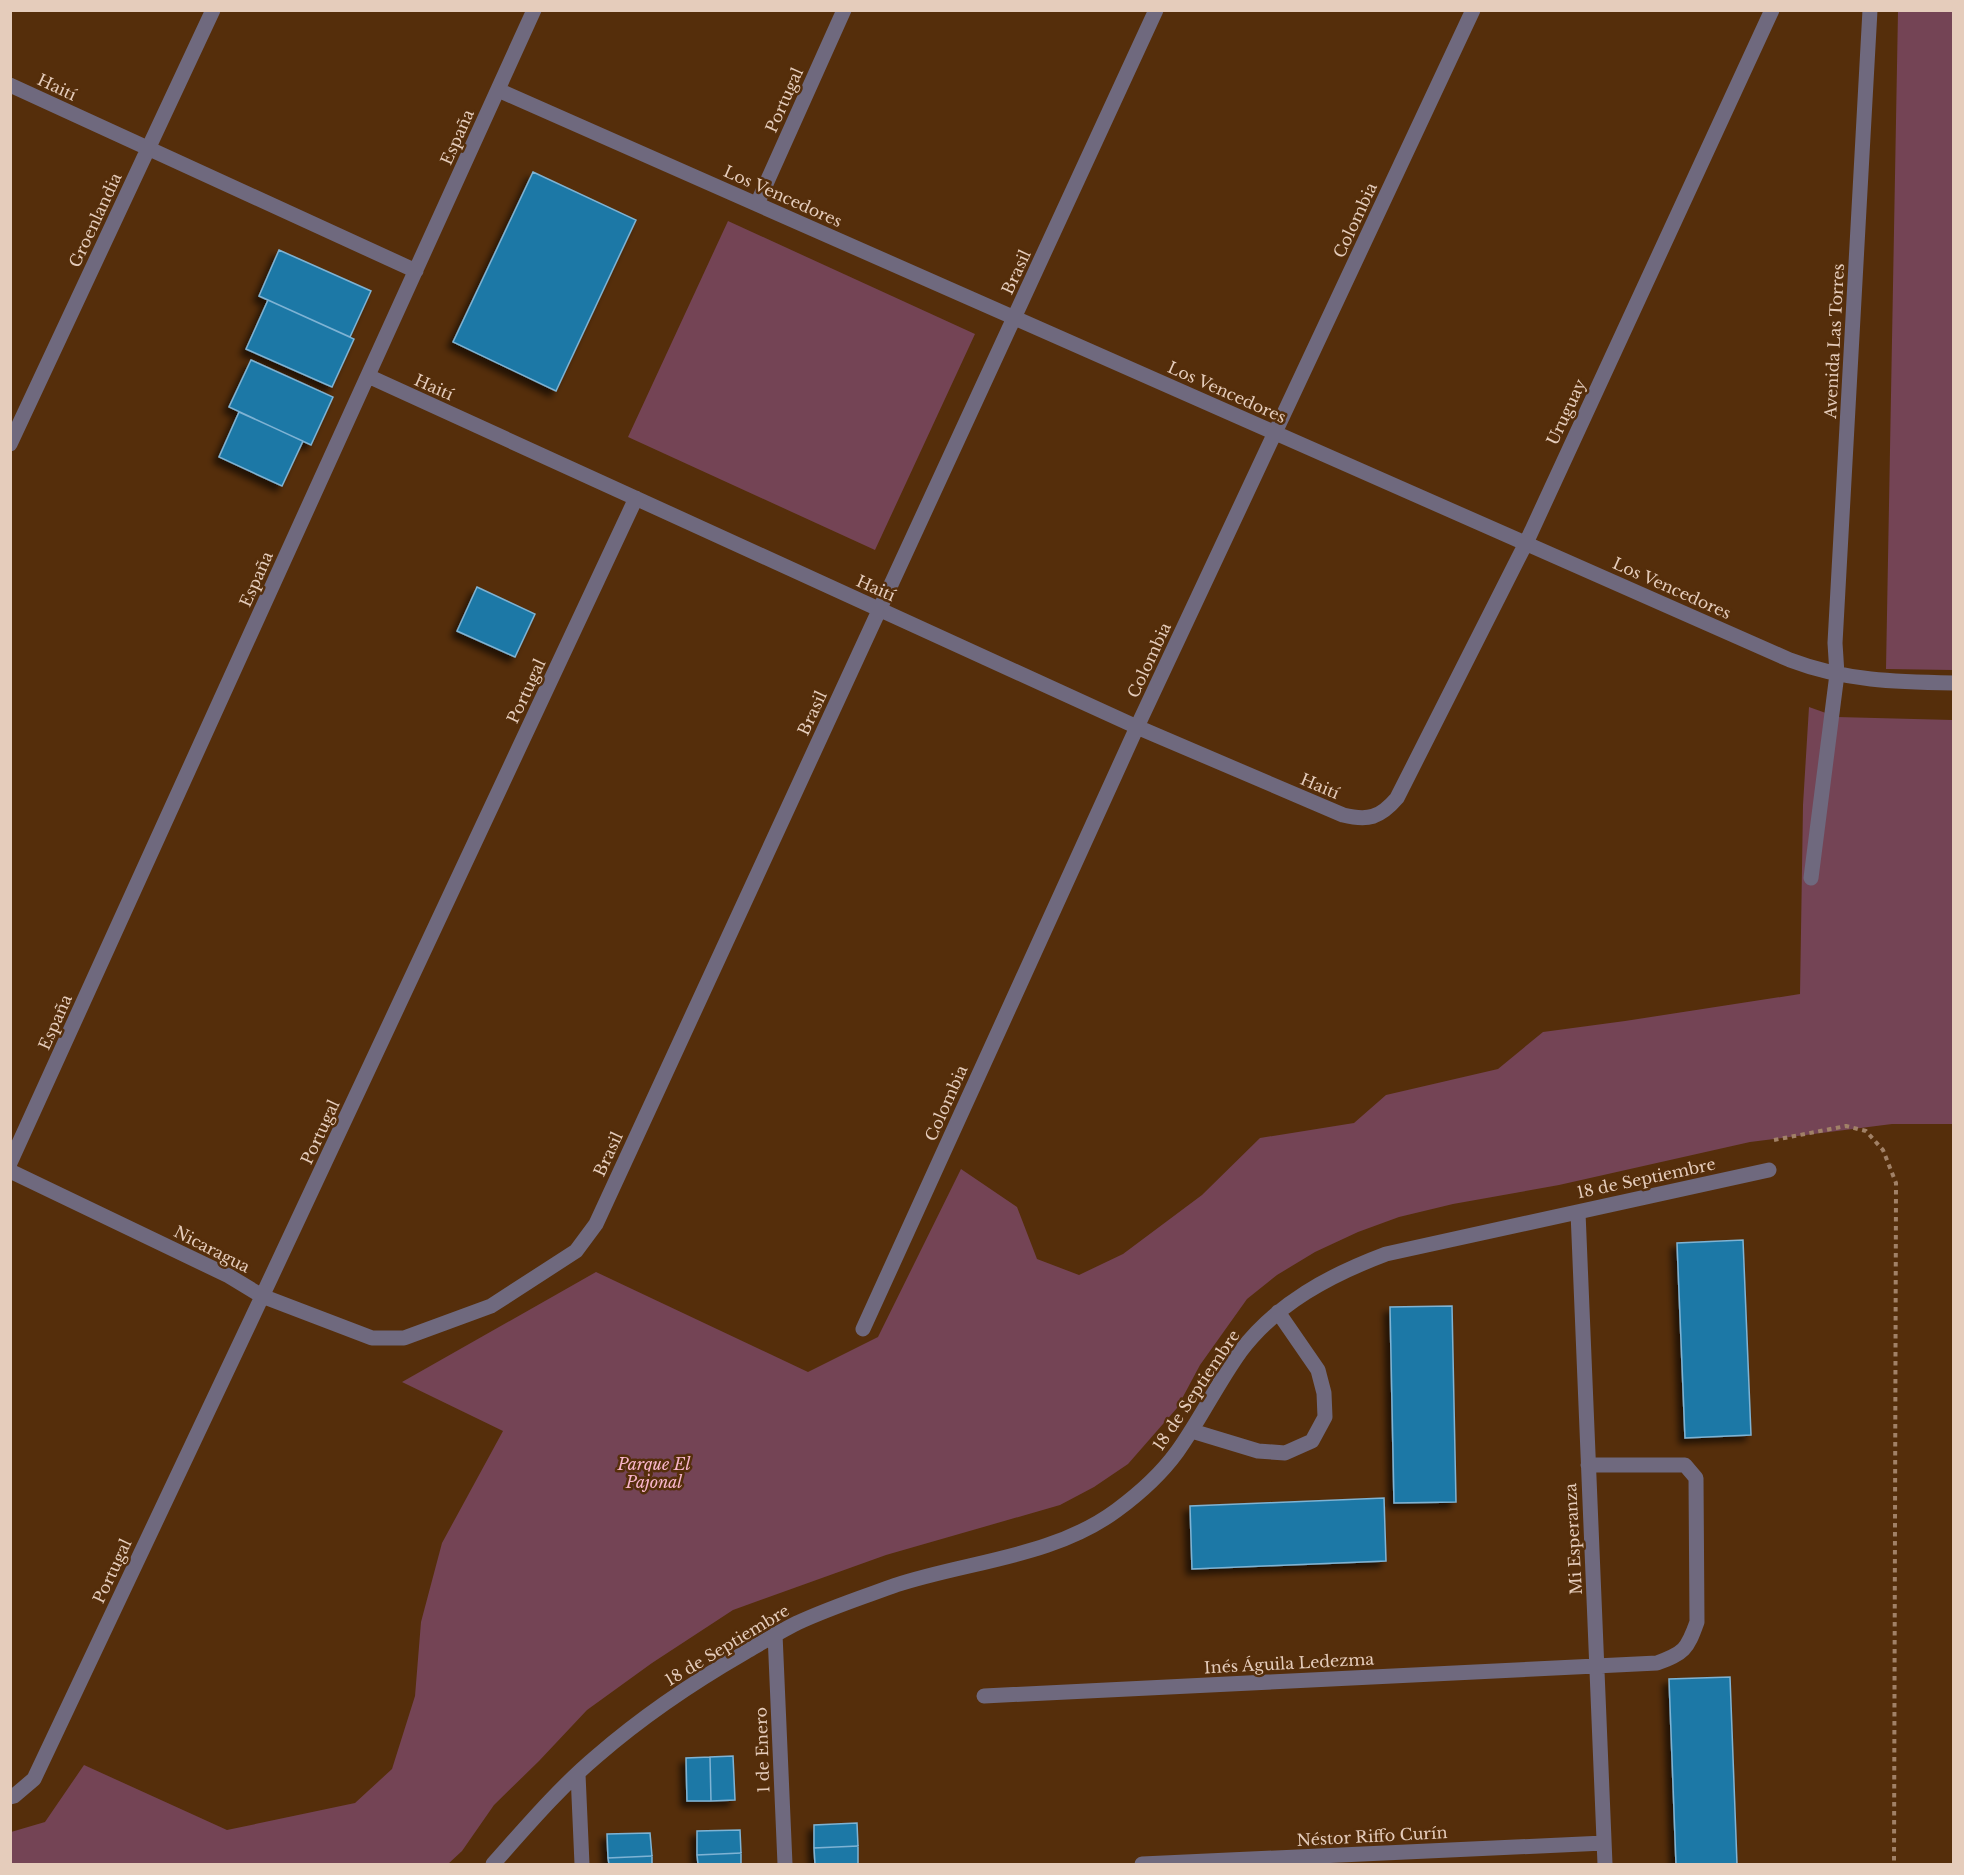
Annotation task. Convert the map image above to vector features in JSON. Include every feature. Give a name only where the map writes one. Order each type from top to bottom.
[{"type":"street","name":"Groenlandia","points":[[10,444],[213,10]]},
{"type":"street","name":"España","points":[[10,1163],[534,10]]},
{"type":"street","name":"Portugal","points":[[757,204],[844,10]]},
{"type":"street","name":"Brasil","points":[[404,1338],[491,1306],[576,1251],[596,1224],[1156,10]]},
{"type":"street","name":"Colombia","points":[[863,1329],[1137,727],[1473,10]]},
{"type":"street","name":"Uruguay","points":[[1374,817],[1387,809],[1397,798],[1526,543],[1772,10]]},
{"type":"street","name":"Avenida Las Torres","points":[[1811,878],[1837,674],[1835,643],[1870,10]]},
{"type":"street","name":"Haití","points":[[10,85],[416,271]]},
{"type":"street","name":"Los Vencedores","points":[[498,90],[1790,660],[1837,674],[1883,681],[1953,683]]},
{"type":"street","name":"Haití","points":[[368,376],[1137,727],[1343,815],[1358,819],[1374,817]]},
{"type":"street","name":"Portugal","points":[[10,1797],[34,1779],[636,498]]},
{"type":"street","name":"18 de Septiembre","points":[[493,1864],[544,1806],[596,1757],[674,1697],[776,1634],[835,1607],[902,1583],[1059,1541],[1114,1512],[1158,1475],[1192,1431],[1240,1352],[1278,1312],[1324,1280],[1386,1254],[1769,1170]]},
{"type":"street","name":"Nicaragua","points":[[10,1171],[229,1276],[262,1296],[372,1338],[404,1338]]},
{"type":"street","name":"Mi Esperanza","points":[[1578,1212],[1605,1864]]},
{"type":"street","points":[[1192,1431],[1267,1452],[1285,1453],[1312,1441],[1324,1417],[1324,1394],[1318,1370],[1278,1312]]},
{"type":"street","name":"Inés Águila Ledezma","points":[[984,1696],[1657,1663],[1678,1655],[1690,1642],[1697,1622],[1696,1478],[1685,1465],[1588,1465]]},
{"type":"street","name":"1 de Enero","points":[[776,1634],[785,1864]]},
{"type":"street","points":[[578,1774],[582,1864]]},
{"type":"street","name":"Néstor Riffo Curín","points":[[1142,1864],[1604,1843]]},
{"type":"path","points":[[1763,1142],[1846,1126],[1866,1131],[1883,1150],[1896,1183],[1894,1864]]},
{"type":"green space","points":[[1898,11],[1953,11],[1953,670],[1886,669]]},
{"type":"green space","points":[[728,221],[975,334],[875,550],[628,437]]},
{"type":"green space","name":"Parque El Pajonal","points":[[1809,707],[1837,717],[1953,720],[1953,1124],[1892,1124],[1750,1142],[1559,1185],[1453,1204],[1399,1217],[1358,1232],[1315,1252],[1277,1275],[1247,1299],[1200,1365],[1177,1408],[1128,1464],[1094,1487],[1060,1505],[886,1555],[733,1610],[652,1663],[587,1710],[494,1805],[462,1851],[448,1864],[11,1864],[11,1832],[45,1822],[84,1765],[227,1830],[355,1803],[392,1769],[415,1696],[421,1622],[442,1543],[503,1431],[402,1382],[596,1272],[808,1372],[878,1337],[961,1169],[1017,1207],[1037,1259],[1079,1275],[1123,1254],[1202,1195],[1260,1138],[1354,1123],[1386,1095],[1498,1069],[1543,1032],[1800,994],[1803,805]]},
{"type":"building","points":[[533,172],[636,220],[556,391],[453,342]]},
{"type":"building","points":[[279,250],[371,291],[350,337],[259,296]]},
{"type":"building","points":[[268,300],[354,339],[332,387],[246,349]]},
{"type":"building","points":[[251,360],[333,397],[311,445],[229,407]]},
{"type":"building","points":[[239,412],[303,441],[282,486],[219,457]]},
{"type":"building","points":[[477,587],[535,614],[515,657],[457,631]]},
{"type":"building","points":[[1743,1240],[1751,1435],[1685,1438],[1677,1243]]},
{"type":"building","points":[[1452,1306],[1456,1502],[1394,1503],[1390,1307]]},
{"type":"building","points":[[1384,1498],[1386,1561],[1192,1569],[1190,1506]]},
{"type":"building","points":[[1730,1677],[1737,1864],[1676,1864],[1669,1679]]},
{"type":"building","points":[[733,1756],[735,1800],[711,1801],[710,1757]]},
{"type":"building","points":[[710,1757],[711,1801],[687,1801],[686,1758]]},
{"type":"building","points":[[857,1823],[858,1846],[814,1848],[814,1825]]},
{"type":"building","points":[[740,1830],[741,1853],[697,1855],[697,1831]]},
{"type":"building","points":[[650,1833],[652,1856],[608,1858],[607,1834]]},
{"type":"building","points":[[858,1846],[858,1864],[815,1864],[814,1848]]},
{"type":"building","points":[[741,1853],[741,1864],[698,1864],[697,1855]]},
{"type":"building","points":[[652,1856],[652,1864],[609,1864],[608,1858]]}]
